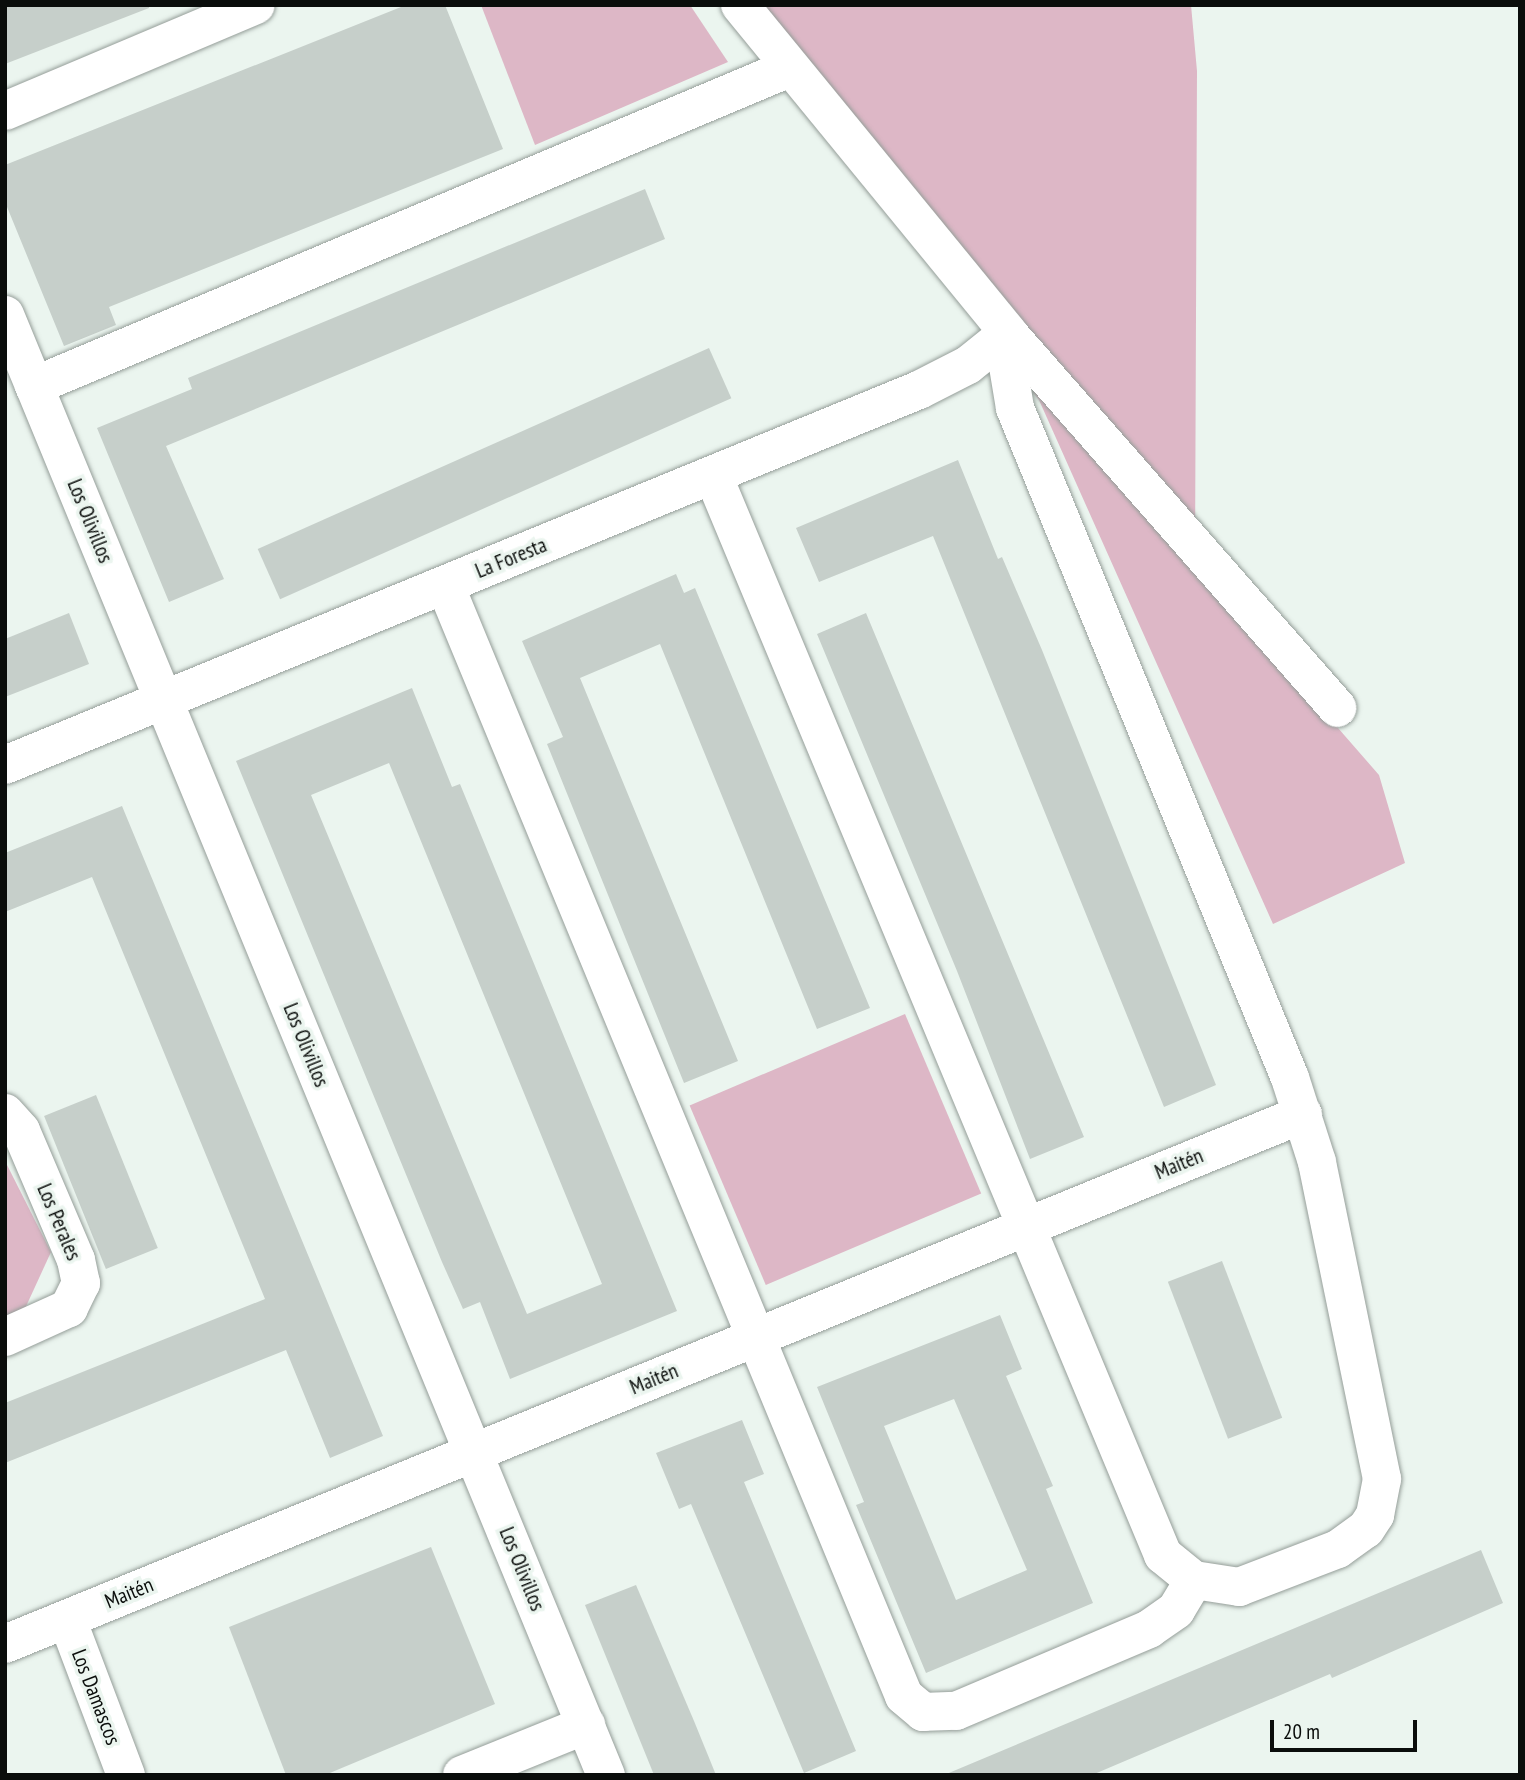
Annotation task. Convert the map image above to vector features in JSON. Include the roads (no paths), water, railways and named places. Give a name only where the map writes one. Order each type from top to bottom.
[{"type":"street","points":[[5,111],[256,5]]},
{"type":"street","points":[[740,5],[787,69],[1008,333],[1337,708]]},
{"type":"street","points":[[34,386],[787,69]]},
{"type":"street","name":"Los Olivillos","points":[[5,315],[606,1775]]},
{"type":"street","points":[[713,475],[1152,1537],[1163,1555],[1194,1580],[1239,1587],[1338,1549],[1366,1529],[1381,1497],[1380,1458],[1333,1229],[1303,1114],[1016,408],[1007,360],[1008,333]]},
{"type":"street","name":"La Foresta","points":[[5,765],[944,379],[1008,333]]},
{"type":"street","points":[[444,585],[899,1686],[923,1712],[956,1711],[1149,1629],[1176,1610],[1194,1580]]},
{"type":"street","name":"Los Perales","points":[[5,1113],[21,1131],[76,1260],[81,1283],[69,1308],[5,1337]]},
{"type":"street","name":"Maitén","points":[[5,1644],[1303,1114]]},
{"type":"street","name":"Los Damascos","points":[[67,1619],[126,1775]]},
{"type":"street","points":[[462,1775],[586,1725]]}]
